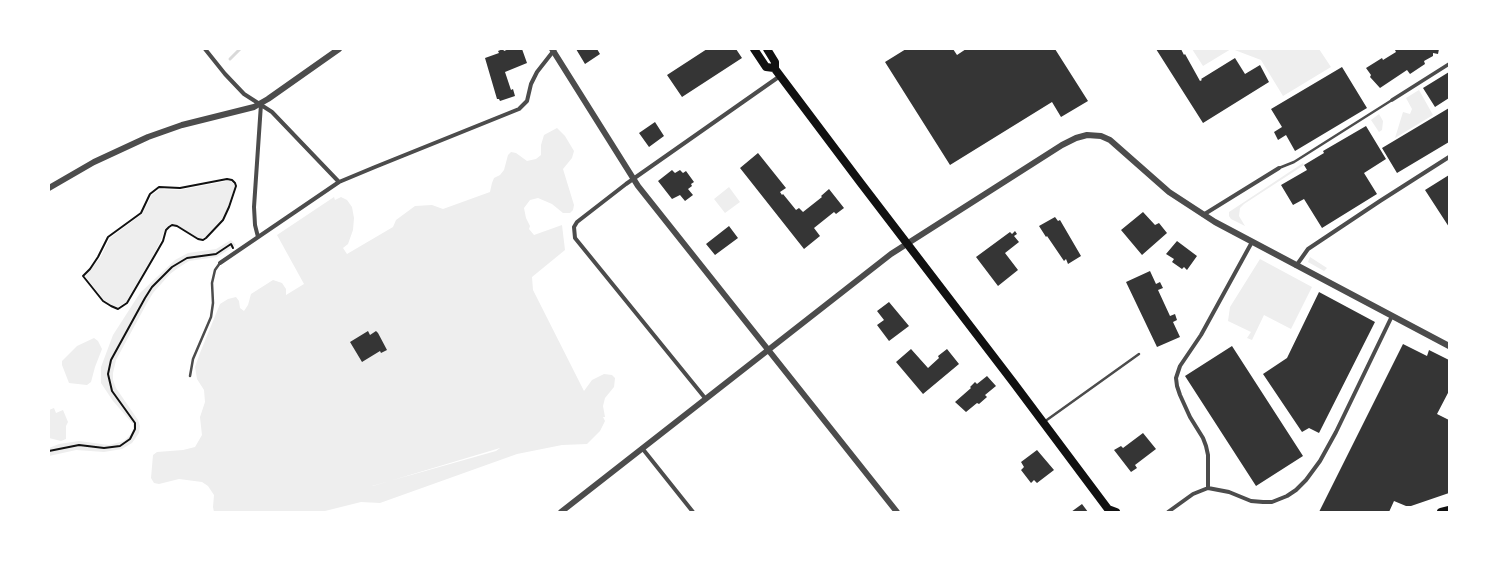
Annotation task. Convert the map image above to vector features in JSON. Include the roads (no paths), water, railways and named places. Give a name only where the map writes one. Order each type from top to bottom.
[{"type":"main road","points":[[754,49],[766,68],[774,68]]},
{"type":"main road","points":[[767,49],[775,62],[774,68],[1111,511]]},
{"type":"main road","points":[[1441,512],[1449,510]]},
{"type":"street","points":[[205,49],[225,74],[244,94],[272,112],[339,182]]},
{"type":"street","points":[[49,188],[94,162],[148,137],[176,127],[244,110],[261,104],[339,49]]},
{"type":"street","points":[[220,263],[339,182],[519,109],[527,101],[531,84],[537,72],[554,50],[633,179],[897,512]]},
{"type":"street","points":[[1392,100],[1449,64]]},
{"type":"street","points":[[705,398],[575,238],[574,231],[577,222],[633,179],[780,76]]},
{"type":"street","points":[[258,237],[255,225],[254,207],[261,104]]},
{"type":"street","points":[[561,512],[886,258],[907,243],[1062,145],[1076,138],[1087,135],[1101,136],[1110,140],[1168,192],[1203,215],[1296,266],[1449,346]]},
{"type":"street","points":[[1296,266],[1308,249],[1380,200],[1449,157]]},
{"type":"street","points":[[1203,215],[1279,168]]},
{"type":"street","points":[[1208,488],[1208,459],[1206,446],[1203,438],[1190,417],[1176,382],[1178,371],[1201,334],[1252,242]]},
{"type":"street","points":[[1168,512],[1193,494],[1208,488],[1229,492],[1251,501],[1263,502],[1272,502],[1288,496],[1296,490],[1306,480],[1320,461],[1336,432],[1392,316]]},
{"type":"street","points":[[642,448],[693,512]]},
{"type":"lane","points":[[1279,168],[1294,162],[1392,100]]},
{"type":"lane","points":[[190,376],[193,359],[211,317],[213,303],[212,283],[215,270],[220,263]]},
{"type":"lane","points":[[1043,422],[1139,354]]},
{"type":"waterway","points":[[230,59],[240,49]]}]
